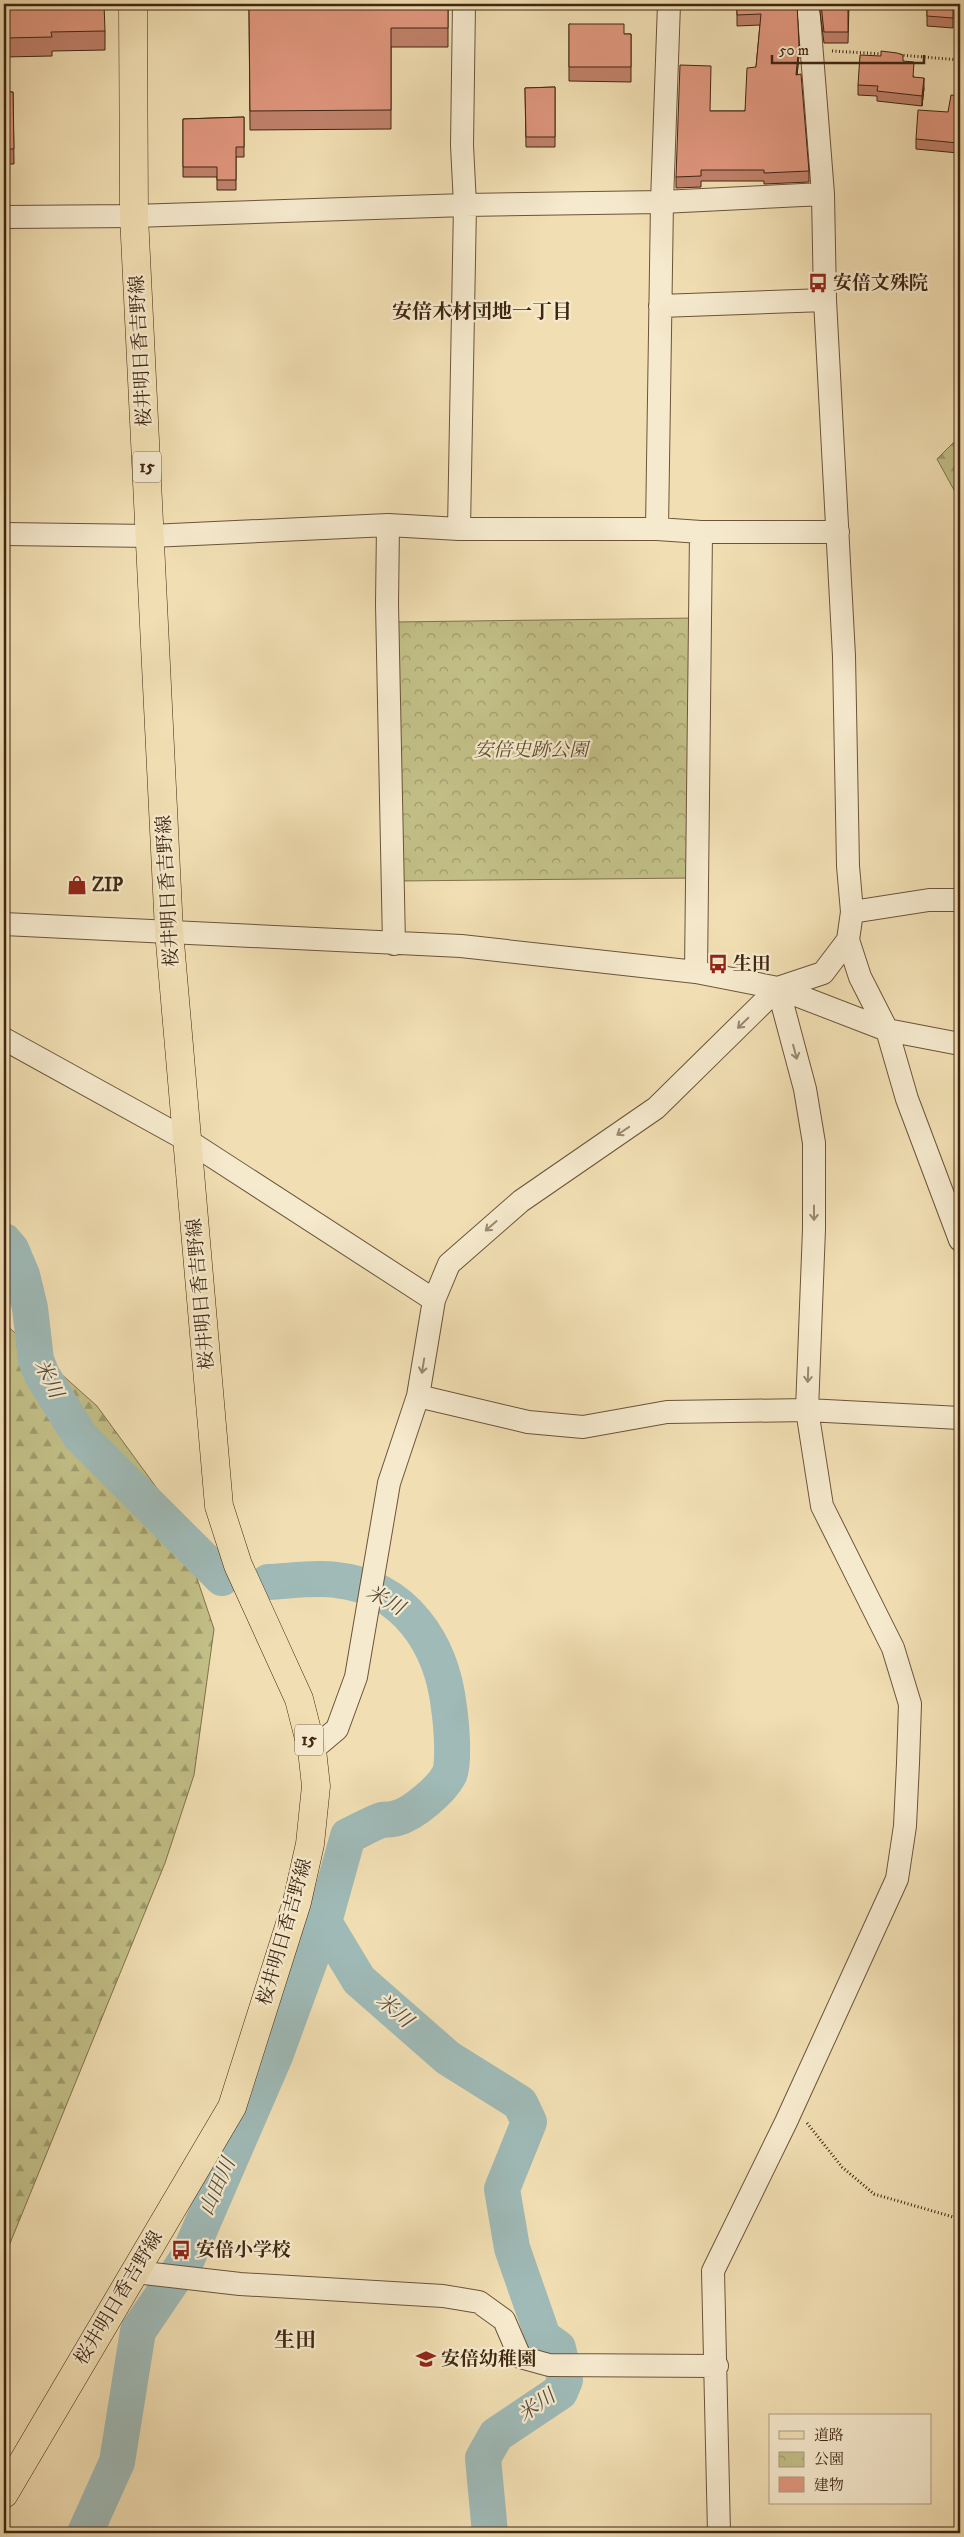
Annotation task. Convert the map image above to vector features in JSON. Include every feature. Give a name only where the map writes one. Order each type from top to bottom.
[{"type":"main road","name":"桜井明日香吉野線","points":[[4,2494],[232,2107],[297,1902],[310,1844],[316,1786],[312,1750],[299,1699],[238,1565],[219,1506],[169,931],[134,216],[133,4]]},
{"type":"street","points":[[459,529],[465,205],[462,145],[464,4]]},
{"type":"street","points":[[657,529],[662,202],[669,4]]},
{"type":"street","points":[[808,4],[823,194],[825,300],[844,656],[848,866],[852,912],[848,940],[860,977],[887,1030],[907,1099],[960,1240]]},
{"type":"street","points":[[4,216],[134,216],[465,205],[662,202],[823,194]]},
{"type":"street","points":[[660,306],[825,300]]},
{"type":"street","points":[[4,534],[151,536],[388,525],[459,529],[657,529],[701,532],[838,532]]},
{"type":"street","points":[[388,525],[387,604],[394,944]]},
{"type":"street","points":[[696,972],[701,532]]},
{"type":"street","points":[[852,912],[929,900],[960,900]]},
{"type":"street","points":[[4,924],[461,946],[696,972],[778,988],[887,1030],[960,1044]]},
{"type":"street","points":[[312,1750],[337,1729],[356,1677],[389,1483],[418,1396],[434,1300],[449,1264],[521,1201],[656,1108],[778,988],[822,973],[848,940]]},
{"type":"street","points":[[719,2533],[717,2366],[713,2271],[794,2104],[897,1879],[905,1826],[910,1704],[893,1648],[822,1506],[807,1410],[814,1229],[814,1143],[805,1089],[778,988]]},
{"type":"street","points":[[4,1039],[187,1140],[434,1300]]},
{"type":"street","points":[[418,1396],[528,1422],[583,1427],[667,1412],[807,1410],[960,1418]]},
{"type":"street","points":[[135,2272],[240,2284],[443,2296],[479,2302],[504,2320],[520,2357],[549,2365],[717,2366]]},
{"type":"path","points":[[812,49],[960,60]]},
{"type":"path","points":[[794,2104],[842,2167],[874,2194],[960,2219]]},
{"type":"green space","points":[[960,436],[960,501],[937,459]]},
{"type":"green space","name":"安倍史跡公園","points":[[696,618],[692,878],[397,881],[396,622]]},
{"type":"green space","points":[[4,1323],[97,1406],[175,1513],[214,1629],[194,1775],[165,1863],[4,2258]]},
{"type":"building","points":[[4,4],[104,4],[105,31],[51,32],[52,37],[4,38]]},
{"type":"building","points":[[280,4],[448,4],[448,28],[391,28],[391,110],[250,111],[249,8],[280,8]]},
{"type":"building","points":[[737,4],[797,4],[799,44],[796,75],[801,74],[809,171],[764,173],[764,170],[701,170],[701,176],[676,177],[680,65],[711,66],[710,111],[745,111],[747,68],[756,67],[761,14],[737,15]]},
{"type":"building","points":[[821,4],[848,4],[848,32],[824,32]]},
{"type":"building","points":[[927,4],[953,4],[953,18],[927,16]]},
{"type":"building","points":[[569,24],[624,24],[624,34],[631,34],[631,67],[569,67]]},
{"type":"building","points":[[881,51],[903,55],[903,61],[914,62],[913,77],[924,78],[922,96],[877,91],[878,86],[858,85],[860,55],[881,56]]},
{"type":"building","points":[[555,87],[555,137],[526,137],[525,88]]},
{"type":"building","points":[[4,92],[13,92],[14,149],[4,149]]},
{"type":"building","points":[[951,95],[960,96],[958,143],[916,139],[918,110],[948,112]]},
{"type":"building","points":[[244,117],[244,147],[236,147],[236,180],[217,180],[217,167],[183,167],[183,119]]},
{"type":"waterway","name":"米川","points":[[4,1241],[11,1249],[22,1275],[30,1308],[36,1360],[42,1375],[80,1436],[222,1578]]},
{"type":"waterway","name":"山田川","points":[[85,2533],[117,2462],[138,2331],[187,2259],[275,2056],[324,1922],[348,1836],[382,1820],[395,1819],[411,1812],[440,1787],[451,1769],[452,1742],[445,1684],[438,1662],[428,1641],[416,1623],[400,1607],[382,1594],[360,1585],[328,1579],[268,1582]]},
{"type":"waterway","name":"米川","points":[[324,1922],[359,1980],[448,2058],[520,2103],[529,2122],[502,2189],[512,2248],[543,2337],[558,2348],[565,2380],[560,2392],[496,2435],[483,2458],[490,2533]]},
{"type":"place","name":"安倍文殊院","points":[[818,283]]},
{"type":"place","name":"ZIP","points":[[77,885]]},
{"type":"place","name":"生田","points":[[718,964]]},
{"type":"place","name":"安倍小学校","points":[[181,2250]]},
{"type":"place","name":"安倍幼稚園","points":[[426,2359]]},
{"type":"district","name":"安倍木材団地一丁目","points":[[482,312]]},
{"type":"district","name":"生田","points":[[295,2341]]}]
